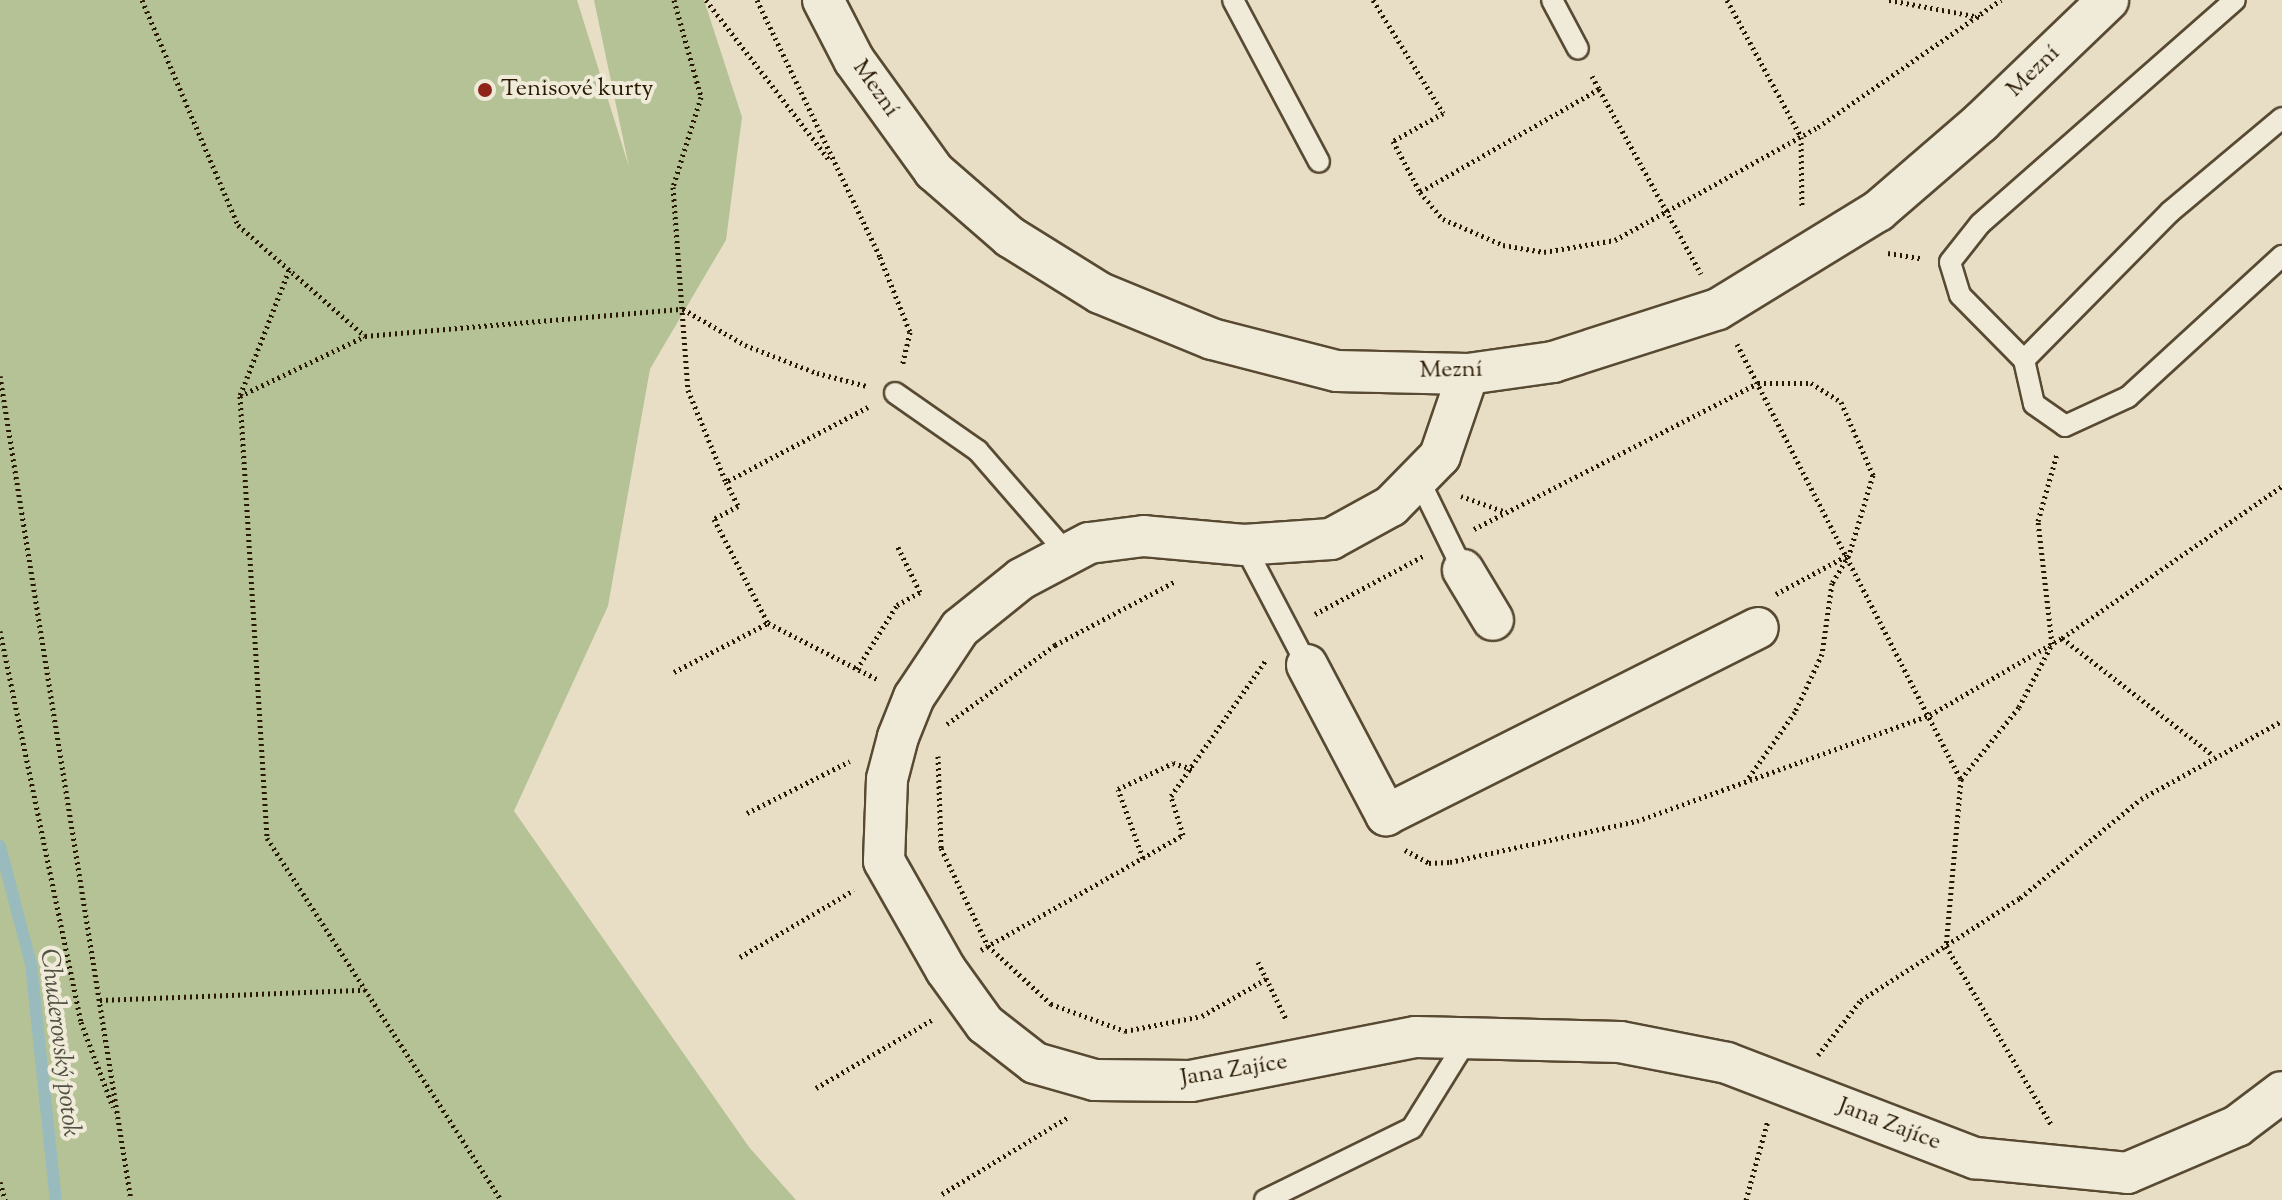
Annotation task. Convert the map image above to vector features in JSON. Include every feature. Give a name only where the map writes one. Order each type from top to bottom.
[{"type":"street","name":"Mezní","points":[[823,0],[854,60],[934,171],[1010,237],[1100,293],[1212,339],[1337,371],[1468,374],[1553,362],[1718,309],[1878,211],[1981,122],[2108,0]]},
{"type":"street","name":"Jana Zajíce","points":[[1468,374],[1440,456],[1391,506],[1331,539],[1244,545],[1144,536],[1065,551],[960,628],[914,697],[898,737],[887,779],[884,861],[957,985],[985,1024],[1035,1063],[1095,1080],[1129,1081],[1191,1081],[1416,1037],[1620,1042],[1727,1063],[1975,1158],[2076,1168],[2133,1187],[2237,1126],[2282,1092]]},
{"type":"street","points":[[1456,556],[1493,620]]},
{"type":"street","points":[[1307,665],[1386,815],[1758,628]]},
{"type":"lane","points":[[1233,0],[1319,162]]},
{"type":"lane","points":[[1552,0],[1578,49]]},
{"type":"lane","points":[[2235,0],[1980,224],[1950,262],[1960,295],[2024,360],[2034,404],[2065,426],[2128,397],[2282,256]]},
{"type":"lane","points":[[2024,360],[2170,212],[2282,118]]},
{"type":"lane","points":[[895,393],[978,451],[1065,551]]},
{"type":"lane","points":[[1419,480],[1456,556]]},
{"type":"lane","points":[[1244,545],[1307,665]]},
{"type":"lane","points":[[1265,1200],[1412,1128],[1469,1036]]},
{"type":"path","points":[[142,0],[238,225],[365,336]]},
{"type":"path","points":[[674,0],[701,97],[673,187],[688,390],[738,506],[714,519],[768,623],[914,697]]},
{"type":"path","points":[[706,0],[838,171]]},
{"type":"path","points":[[726,482],[895,393],[910,332],[757,0]]},
{"type":"path","points":[[1373,0],[1443,113],[1393,141],[1420,192],[1443,219],[1503,245],[1544,252],[1615,240],[1801,137],[1981,17],[2001,0]]},
{"type":"path","points":[[1727,0],[1801,137]]},
{"type":"path","points":[[1889,0],[1981,17]]},
{"type":"path","points":[[1578,49],[1704,279]]},
{"type":"path","points":[[1420,192],[1599,89]]},
{"type":"path","points":[[289,270],[240,396],[267,838],[501,1200]]},
{"type":"path","points":[[240,396],[365,336],[683,309],[745,345],[817,373],[895,393]]},
{"type":"path","points":[[1732,337],[1849,555],[1961,779],[1946,946],[2076,1168]]},
{"type":"path","points":[[0,376],[131,1200]]},
{"type":"path","points":[[816,1088],[957,985],[988,946],[1183,835],[1171,796],[1193,769],[1287,629],[1456,556],[1758,383],[1811,383],[1841,402],[1873,475],[1849,555],[1832,583],[1822,654],[1795,712],[1747,780]]},
{"type":"path","points":[[1961,779],[2019,707],[2052,644],[2038,521],[2065,426]]},
{"type":"path","points":[[1386,815],[1403,849],[1429,863],[1450,862],[1637,821],[1930,715],[2062,638],[2282,486]]},
{"type":"path","points":[[857,669],[897,605],[920,592],[897,545]]},
{"type":"path","points":[[747,813],[898,737],[938,731],[1055,645],[1244,545]]},
{"type":"path","points":[[1758,628],[1759,602],[1849,555]]},
{"type":"path","points":[[674,672],[768,623]]},
{"type":"path","points":[[0,631],[81,1022],[118,1120]]},
{"type":"path","points":[[2062,638],[2214,756]]},
{"type":"path","points":[[1811,1063],[1861,1000],[2020,898],[2141,799],[2282,721]]},
{"type":"path","points":[[938,731],[941,848],[988,946],[1051,1004],[1125,1031],[1202,1016],[1266,979]]},
{"type":"path","points":[[1143,858],[1118,789],[1173,763],[1193,769]]},
{"type":"path","points":[[740,957],[889,869]]},
{"type":"path","points":[[1258,962],[1294,1036]]},
{"type":"path","points":[[100,1000],[365,990]]},
{"type":"path","points":[[942,1194],[1129,1081]]},
{"type":"path","points":[[1746,1200],[1771,1109]]},
{"type":"path","points":[[0,1182],[5,1200]]},
{"type":"green space","points":[[0,0],[577,0],[629,167],[594,0],[704,0],[742,117],[726,240],[650,369],[608,606],[514,811],[749,1147],[796,1200],[0,1200]]},
{"type":"waterway","name":"Chuderovský potok","points":[[0,846],[31,964],[56,1200]]},
{"type":"place","name":"Tenisové kurty","points":[[485,90]]}]
